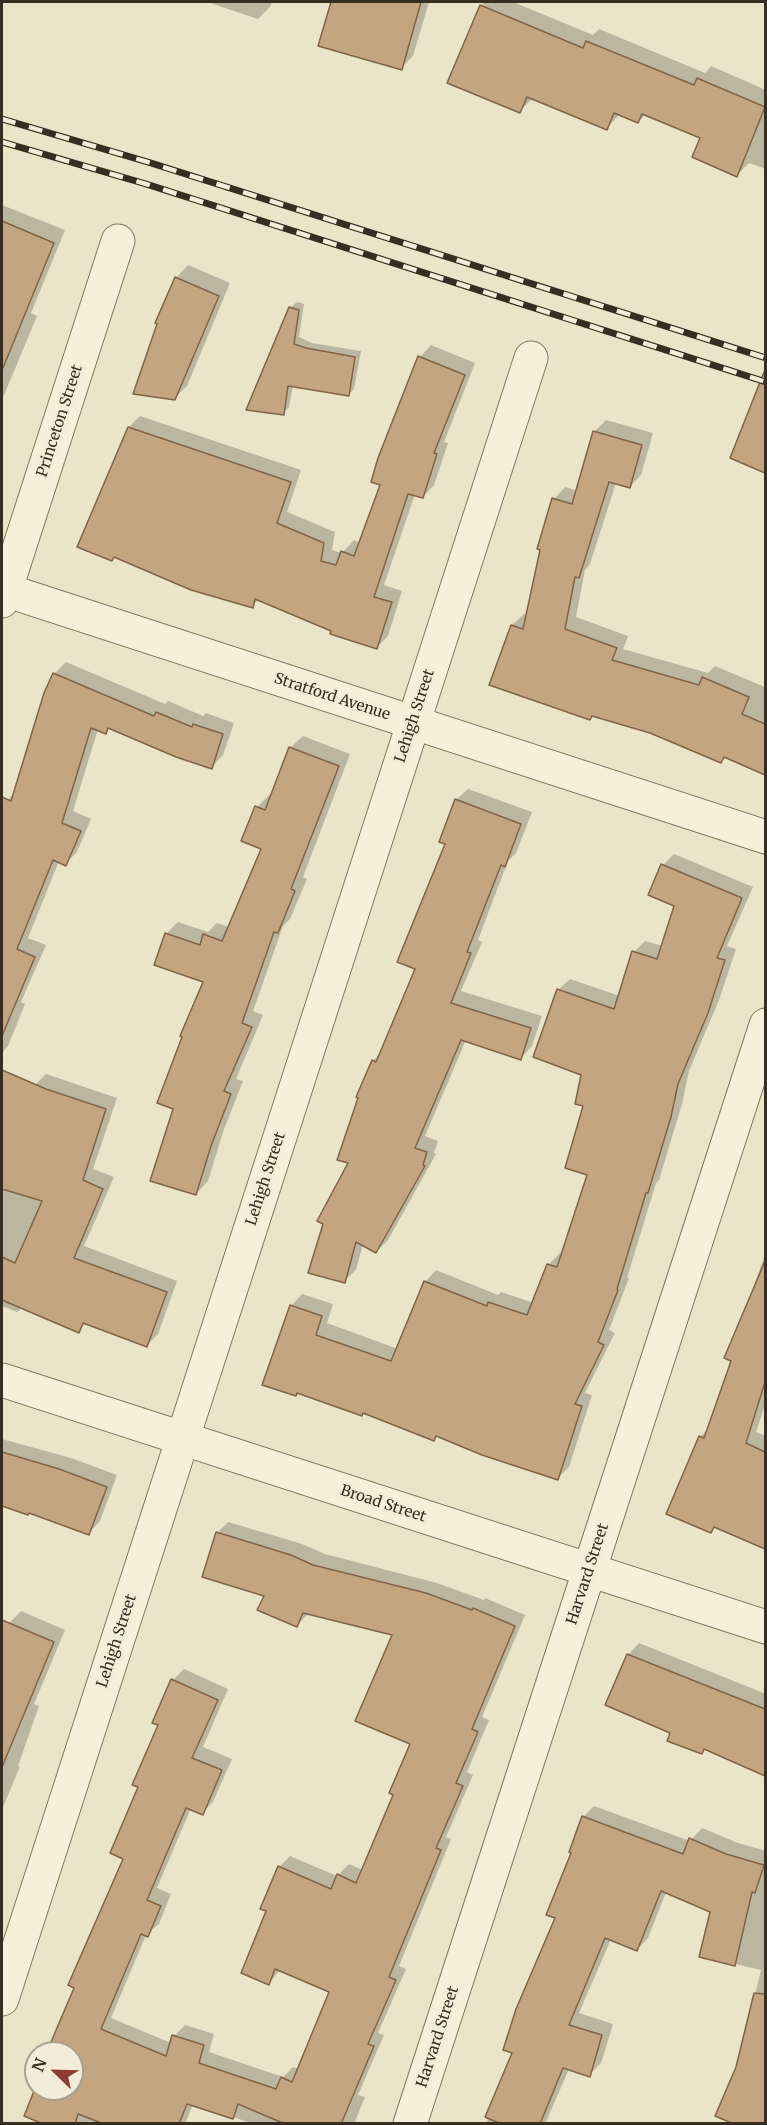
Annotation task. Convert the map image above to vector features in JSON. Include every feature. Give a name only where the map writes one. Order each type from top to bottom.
[{"type":"street","name":"Princeton Street","points":[[3,593],[118,241]]},
{"type":"street","name":"Lehigh Street","points":[[2,1999],[531,358]]},
{"type":"street","name":"Stratford Avenue","points":[[3,593],[765,837]]},
{"type":"street","name":"Harvard Street","points":[[410,2124],[765,1025]]},
{"type":"street","name":"Broad Street","points":[[2,1380],[765,1627]]},
{"type":"building","points":[[331,2],[421,2],[402,70],[318,46]]},
{"type":"building","points":[[480,5],[583,48],[586,41],[694,85],[697,78],[765,107],[737,177],[692,157],[700,138],[642,114],[638,123],[614,113],[607,130],[527,97],[520,113],[447,83]]},
{"type":"building","points":[[2,221],[54,243],[3,368],[2,368]]},
{"type":"building","points":[[175,277],[219,296],[175,400],[133,394],[157,324],[155,323]]},
{"type":"building","points":[[289,307],[299,310],[294,344],[355,357],[349,396],[288,386],[284,415],[246,410]]},
{"type":"building","points":[[418,356],[465,375],[434,453],[437,454],[423,498],[408,494],[374,597],[392,602],[377,649],[330,634],[331,631],[255,599],[253,608],[191,590],[114,557],[112,561],[77,547],[128,427],[291,482],[277,523],[324,543],[321,561],[336,565],[341,551],[354,556],[380,485],[371,482],[378,458]]},
{"type":"building","points":[[765,373],[765,473],[730,458]]},
{"type":"building","points":[[593,431],[642,445],[630,488],[609,482],[579,578],[575,577],[565,629],[617,648],[612,660],[699,685],[702,677],[749,697],[742,714],[765,724],[765,775],[724,757],[721,763],[650,733],[592,716],[590,720],[489,685],[511,625],[523,629],[540,550],[537,549],[552,498],[572,504]]},
{"type":"building","points":[[53,673],[154,716],[156,712],[192,727],[193,724],[223,734],[212,769],[176,757],[108,728],[106,734],[91,728],[62,823],[81,831],[66,866],[53,860],[17,949],[35,957],[2,1036],[2,797],[11,801],[44,693]]},
{"type":"building","points":[[289,747],[339,766],[291,889],[295,891],[278,933],[274,932],[242,1023],[252,1027],[224,1091],[231,1094],[211,1146],[196,1195],[150,1181],[173,1109],[157,1103],[182,1037],[180,1036],[203,982],[154,965],[165,933],[200,945],[203,934],[222,941],[261,849],[241,841],[255,806],[265,810]]},
{"type":"building","points":[[455,799],[521,824],[505,867],[501,865],[467,952],[471,953],[451,1003],[531,1028],[521,1060],[461,1040],[415,1148],[427,1152],[423,1165],[425,1166],[376,1253],[356,1242],[345,1283],[308,1273],[323,1224],[317,1221],[348,1163],[337,1160],[358,1098],[356,1097],[372,1060],[376,1062],[415,969],[397,962],[445,844],[439,842]]},
{"type":"building","points":[[661,864],[742,898],[717,958],[725,960],[708,1013],[678,1084],[671,1117],[618,1290],[598,1342],[604,1345],[575,1404],[582,1406],[558,1480],[482,1455],[436,1436],[434,1441],[363,1413],[362,1416],[297,1393],[296,1396],[262,1385],[290,1305],[322,1316],[316,1335],[391,1361],[424,1281],[487,1306],[488,1302],[527,1315],[547,1264],[557,1267],[587,1175],[565,1168],[583,1106],[575,1104],[581,1075],[533,1057],[557,989],[614,1009],[632,951],[657,959],[674,906],[648,895]]},
{"type":"building","points":[[2,1070],[46,1089],[106,1109],[83,1180],[103,1189],[74,1258],[167,1292],[147,1347],[83,1323],[79,1333],[2,1300],[2,1257],[15,1263],[42,1201],[2,1189]]},
{"type":"building","points":[[765,1261],[765,1382],[746,1443],[765,1452],[765,1549],[714,1527],[711,1533],[666,1514],[699,1436],[704,1438],[731,1361],[724,1358]]},
{"type":"building","points":[[2,1452],[59,1469],[107,1487],[89,1535],[29,1513],[28,1515],[2,1506]]},
{"type":"building","points":[[216,1532],[291,1555],[313,1565],[426,1593],[472,1610],[473,1608],[515,1626],[472,1729],[478,1732],[456,1783],[463,1786],[436,1848],[441,1850],[389,1977],[396,1980],[368,2044],[374,2046],[341,2124],[285,2124],[238,2104],[233,2119],[187,2104],[179,2124],[104,2124],[78,2114],[75,2124],[43,2124],[24,2116],[30,2101],[84,2101],[84,2041],[51,2041],[74,1988],[68,1985],[123,1859],[110,1853],[138,1787],[132,1785],[158,1725],[152,1723],[171,1679],[218,1700],[192,1758],[222,1770],[203,1815],[186,1808],[147,1900],[161,1906],[148,1937],[141,1934],[101,2029],[166,2056],[172,2035],[204,2045],[199,2063],[276,2089],[281,2077],[292,2082],[329,1992],[275,1969],[269,1985],[241,1973],[266,1911],[260,1909],[278,1866],[331,1889],[337,1874],[356,1883],[393,1795],[389,1793],[410,1744],[355,1721],[392,1635],[303,1613],[297,1627],[257,1610],[264,1596],[202,1577]]},
{"type":"building","points":[[2,1620],[54,1642],[2,1767]]},
{"type":"building","points":[[627,1654],[765,1709],[765,1776],[704,1749],[702,1754],[667,1741],[670,1733],[605,1705]]},
{"type":"building","points":[[582,1816],[683,1854],[689,1838],[726,1854],[764,1865],[755,1893],[752,1892],[735,1966],[699,1957],[710,1912],[661,1891],[637,1951],[605,1938],[569,2025],[602,2035],[590,2077],[563,2068],[540,2124],[501,2124],[485,2117],[512,2053],[503,2050],[516,2009],[555,1918],[546,1915],[571,1853],[569,1852]]},
{"type":"building","points":[[754,1993],[765,1994],[765,2124],[734,2124],[715,2116],[736,2067]]},
{"type":"railway","points":[[2,119],[151,163],[766,358]]},
{"type":"railway","points":[[2,142],[146,184],[766,382]]}]
